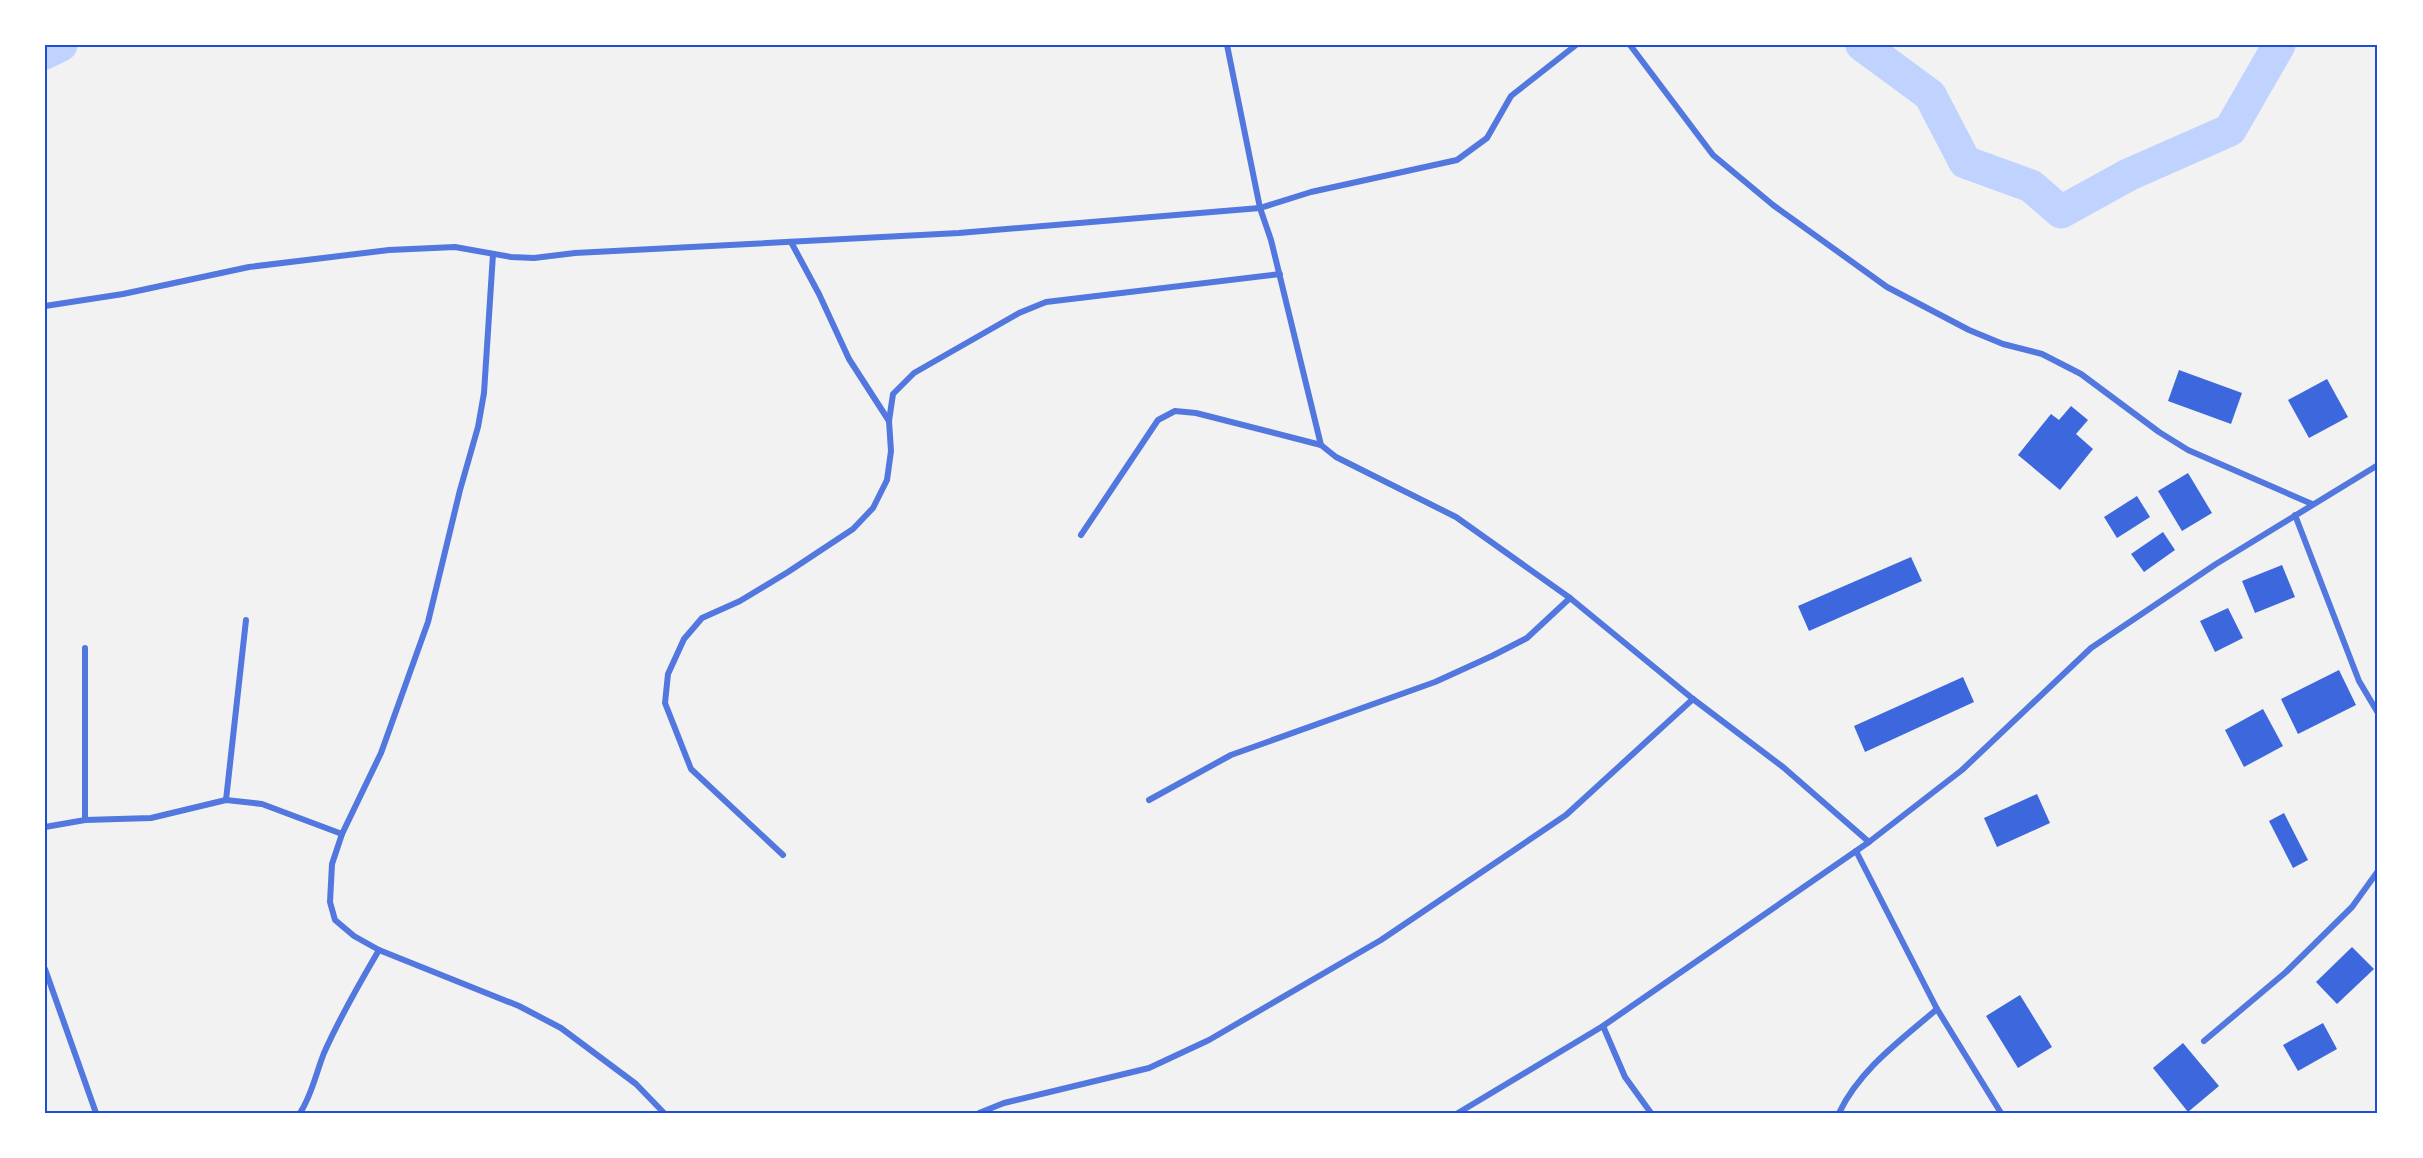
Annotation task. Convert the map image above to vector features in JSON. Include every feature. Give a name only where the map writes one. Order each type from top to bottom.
[{"type":"street","points":[[1227,45],[1260,208],[1280,274],[1321,446]]},
{"type":"street","points":[[45,306],[123,294],[249,267],[389,250],[455,247],[534,258],[575,253],[959,233],[1260,208],[1311,192],[1457,160],[1487,138],[1511,96],[1576,45]]},
{"type":"street","points":[[1630,45],[1713,155],[1773,205],[1887,286],[1969,330],[2002,344],[2042,354],[2081,374],[2159,432],[2188,450],[2313,504]]},
{"type":"street","points":[[791,242],[819,294],[849,359],[889,421]]},
{"type":"street","points":[[493,254],[484,393],[478,427],[428,622],[381,753],[342,834],[332,864],[330,902],[335,920],[354,936],[379,950],[519,1006],[561,1028],[636,1084],[664,1113]]},
{"type":"street","points":[[783,855],[691,768],[665,703],[668,674],[684,639],[702,618],[740,602],[788,572],[853,529],[873,508],[887,480],[891,451],[889,421],[893,394],[914,373],[1019,313],[1037,306],[1068,299],[1280,274]]},
{"type":"street","points":[[1081,535],[1158,420],[1175,411],[1196,413],[1321,446],[1336,457],[1456,517],[1570,598],[1692,699],[1783,767],[1869,842]]},
{"type":"street","points":[[1458,1113],[1603,1026],[1869,842],[1962,770],[2091,648],[2216,564],[2378,465]]},
{"type":"street","points":[[2295,516],[2359,681],[2378,713]]},
{"type":"street","points":[[1149,800],[1232,755],[1435,682],[1491,656],[1527,638],[1570,598]]},
{"type":"street","points":[[226,800],[246,620]]},
{"type":"street","points":[[85,648],[86,820]]},
{"type":"street","points":[[979,1113],[1004,1103],[1149,1068],[1209,1040],[1381,940],[1566,815],[1692,699]]},
{"type":"street","points":[[45,827],[86,820],[151,818],[226,800],[262,804],[342,834]]},
{"type":"street","points":[[1856,851],[1937,1009],[2001,1113]]},
{"type":"street","points":[[2204,1041],[2286,972],[2352,907],[2378,871]]},
{"type":"street","points":[[300,1113],[306,1104],[323,1057],[342,1015],[379,950]]},
{"type":"street","points":[[45,969],[96,1113]]},
{"type":"street","points":[[1839,1113],[1848,1093],[1868,1070],[1937,1009]]},
{"type":"street","points":[[1603,1026],[1625,1077],[1652,1113]]},
{"type":"building","points":[[2179,370],[2242,393],[2231,424],[2168,401]]},
{"type":"building","points":[[2327,379],[2348,417],[2309,438],[2288,400]]},
{"type":"building","points":[[2071,406],[2088,420],[2076,434],[2093,449],[2060,490],[2018,455],[2051,414],[2059,420]]},
{"type":"building","points":[[2188,473],[2212,513],[2182,531],[2158,491]]},
{"type":"building","points":[[2137,496],[2150,517],[2117,538],[2104,517]]},
{"type":"building","points":[[2163,532],[2175,550],[2144,572],[2131,554]]},
{"type":"building","points":[[1911,557],[1922,581],[1809,631],[1798,606]]},
{"type":"building","points":[[2282,565],[2295,597],[2255,613],[2242,581]]},
{"type":"building","points":[[2228,608],[2243,638],[2215,652],[2200,621]]},
{"type":"building","points":[[2339,670],[2356,705],[2298,734],[2281,699]]},
{"type":"building","points":[[1963,677],[1974,702],[1865,752],[1854,726]]},
{"type":"building","points":[[2263,709],[2283,746],[2244,767],[2225,730]]},
{"type":"building","points":[[2037,794],[2050,823],[1997,847],[1984,818]]},
{"type":"building","points":[[2284,813],[2308,860],[2293,868],[2269,821]]},
{"type":"building","points":[[2352,947],[2374,969],[2337,1004],[2316,982]]},
{"type":"building","points":[[2020,995],[2052,1047],[2018,1068],[1986,1016]]},
{"type":"building","points":[[2323,1023],[2337,1049],[2298,1071],[2283,1045]]},
{"type":"building","points":[[2183,1043],[2219,1086],[2188,1112],[2153,1068]]},
{"type":"waterway","points":[[45,53],[61,45]]},
{"type":"waterway","points":[[1862,45],[1930,95],[1965,162],[2031,186],[2061,212],[2128,175],[2230,130],[2279,45]]}]
